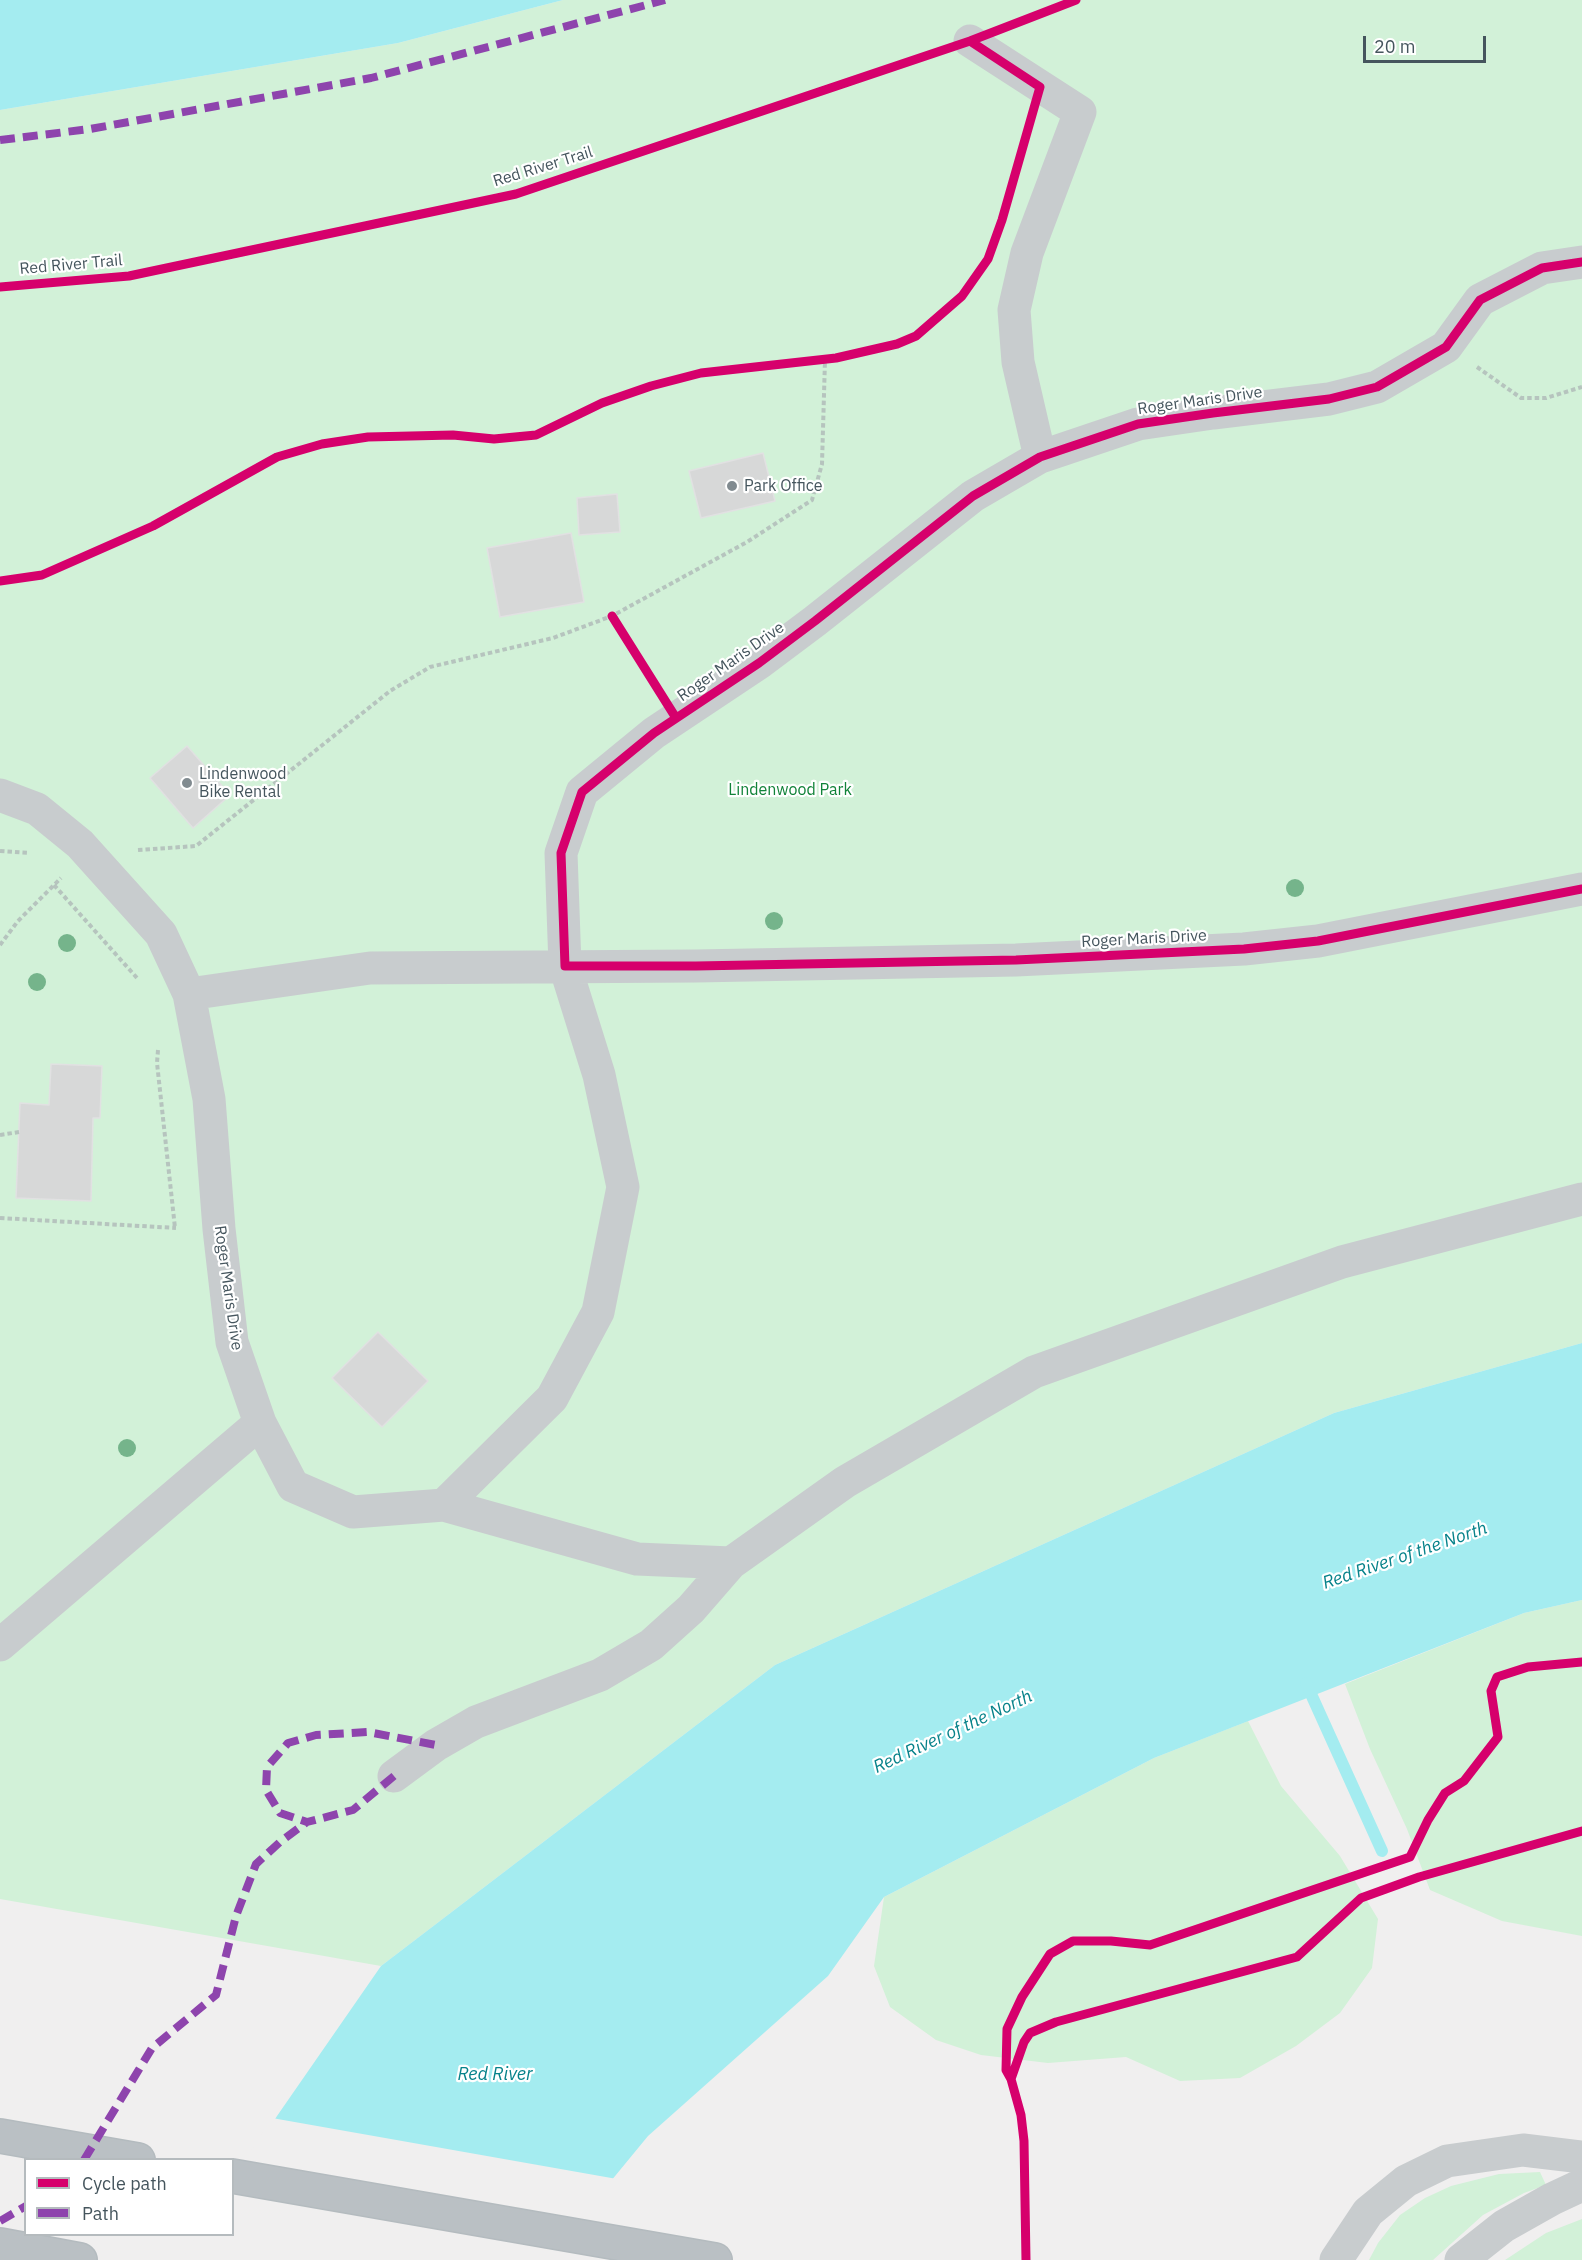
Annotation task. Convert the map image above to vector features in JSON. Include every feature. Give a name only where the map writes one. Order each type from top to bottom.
[{"type":"highway","points":[[0,2136],[126,2158]]},
{"type":"highway","points":[[234,2176],[715,2260]]},
{"type":"highway","points":[[0,2245],[80,2260]]},
{"type":"street","points":[[970,42],[1080,112],[1027,253],[1014,310],[1018,362],[1040,457]]},
{"type":"street","name":"Roger Maris Drive","points":[[565,966],[561,853],[582,792],[654,733],[759,663],[973,496],[1040,457],[1138,424],[1329,399],[1377,387],[1446,347],[1480,300],[1542,268],[1582,262]]},
{"type":"street","name":"Roger Maris Drive","points":[[0,795],[37,808],[80,844],[161,934],[189,994],[209,1099],[219,1229],[232,1342],[260,1423],[293,1486],[352,1512],[444,1505],[637,1559],[731,1563]]},
{"type":"street","name":"Roger Maris Drive","points":[[189,994],[370,968],[696,966],[1016,960],[1244,949],[1318,940],[1582,889]]},
{"type":"street","points":[[444,1505],[552,1398],[598,1312],[623,1187],[599,1075],[565,966]]},
{"type":"street","points":[[394,1776],[436,1745],[476,1722],[600,1675],[651,1645],[691,1609],[731,1563],[845,1482],[1034,1372],[1342,1262],[1582,1199]]},
{"type":"street","points":[[0,1645],[260,1423]]},
{"type":"street","points":[[1336,2260],[1368,2212],[1406,2181],[1447,2161],[1523,2150],[1582,2157]]},
{"type":"street","points":[[1461,2260],[1504,2226],[1582,2185]]},
{"type":"path","points":[[1446,347],[1521,398],[1546,398],[1582,387]]},
{"type":"path","points":[[814,361],[836,358]]},
{"type":"path","points":[[0,945],[18,921],[89,854],[196,846],[390,691],[430,667],[553,638],[612,616],[747,542],[812,500],[822,464],[825,360]]},
{"type":"path","points":[[612,616],[618,625]]},
{"type":"path","points":[[54,885],[137,978]]},
{"type":"path","points":[[159,1042],[157,1063],[175,1228]]},
{"type":"path","points":[[0,1134],[19,1132]]},
{"type":"path","points":[[0,1218],[219,1229]]},
{"type":"green space","name":"Lindenwood Park","points":[[563,0],[1582,0],[1582,1343],[1334,1413],[775,1665],[381,1966],[0,1899],[0,110],[398,43]]},
{"type":"green space","points":[[1582,1600],[1582,1936],[1502,1921],[1430,1890],[1407,1829],[1370,1749],[1345,1684],[1524,1613]]},
{"type":"green space","points":[[1248,1721],[1281,1786],[1340,1856],[1378,1919],[1372,1968],[1340,2013],[1296,2046],[1240,2078],[1180,2081],[1126,2057],[1048,2063],[981,2055],[936,2040],[890,2007],[874,1966],[884,1897],[1154,1758]]},
{"type":"green space","points":[[1540,2172],[1546,2185],[1524,2193],[1483,2215],[1433,2260],[1369,2260],[1378,2243],[1400,2215],[1425,2198],[1451,2186],[1499,2174]]},
{"type":"green space","points":[[1582,2219],[1582,2260],[1505,2260],[1546,2233]]},
{"type":"water","points":[[0,0],[563,0],[398,43],[0,110]]},
{"type":"water","name":"Red River","points":[[1582,1343],[1582,1600],[1524,1613],[1154,1758],[884,1897],[828,1976],[648,2136],[546,2260],[185,2260],[228,2236],[234,2236],[234,2184],[277,2116],[381,1966],[775,1665],[1334,1413]]},
{"type":"pier","points":[[272,2118],[617,2179],[550,2260],[182,2260],[197,2236],[234,2236],[234,2177]]},
{"type":"building","name":"Park Office","points":[[763,453],[775,501],[701,518],[689,471]]},
{"type":"building","points":[[617,494],[620,532],[579,535],[577,498]]},
{"type":"building","points":[[571,533],[584,602],[500,617],[487,548]]},
{"type":"building","name":"Lindenwood Bike Rental","points":[[187,746],[230,795],[193,828],[150,778]]},
{"type":"building","points":[[51,1064],[102,1066],[100,1118],[93,1118],[91,1201],[16,1198],[20,1103],[49,1105]]},
{"type":"building","points":[[378,1332],[428,1381],[382,1427],[332,1378]]},
{"type":"waterway","points":[[1306,1683],[1382,1851]]},
{"type":"marked path","points":[[0,140],[90,129],[371,78],[665,0]]},
{"type":"marked path","points":[[394,1776],[353,1810],[307,1822],[280,1813],[266,1790],[267,1767],[288,1743],[316,1735],[368,1732],[436,1745]]},
{"type":"marked path","points":[[85,2158],[152,2048],[216,1995],[236,1916],[256,1864],[307,1822]]},
{"type":"marked path","points":[[0,2221],[24,2207]]},
{"type":"cycle path","name":"Red River Trail","points":[[0,287],[129,276],[516,194],[970,41],[1076,0]]},
{"type":"cycle path","points":[[0,581],[42,575],[153,526],[277,457],[322,444],[368,437],[453,435],[494,439],[536,435],[602,403],[651,386],[701,373],[836,358],[897,344],[916,336],[962,296],[988,259],[1002,220],[1040,87],[970,41]]},
{"type":"cycle path","points":[[1582,262],[1542,268],[1480,300],[1446,347],[1377,387],[1329,399],[1138,424],[1040,457],[973,496],[815,621],[759,663],[654,733],[582,792],[561,853],[565,966],[1016,960],[1244,949],[1318,941],[1582,889]]},
{"type":"cycle path","points":[[612,616],[676,718]]},
{"type":"cycle path","points":[[1026,2260],[1024,2141],[1021,2115],[1011,2079],[1006,2070],[1007,2029],[1022,1997],[1050,1954],[1073,1941],[1111,1941],[1150,1945],[1410,1857],[1428,1820],[1445,1793],[1464,1781],[1498,1737],[1491,1691],[1497,1677],[1528,1667],[1582,1662]]},
{"type":"cycle path","points":[[1011,2079],[1024,2042],[1030,2033],[1056,2022],[1297,1957],[1361,1898],[1419,1877],[1582,1831]]},
{"type":"place","name":"Park Office","points":[[732,486]]},
{"type":"place","name":"Lindenwood Bike Rental","points":[[187,783]]},
{"type":"water label","name":"Red River of the North","points":[[1405,1556]]},
{"type":"water label","name":"Red River of the North","points":[[953,1732]]}]
